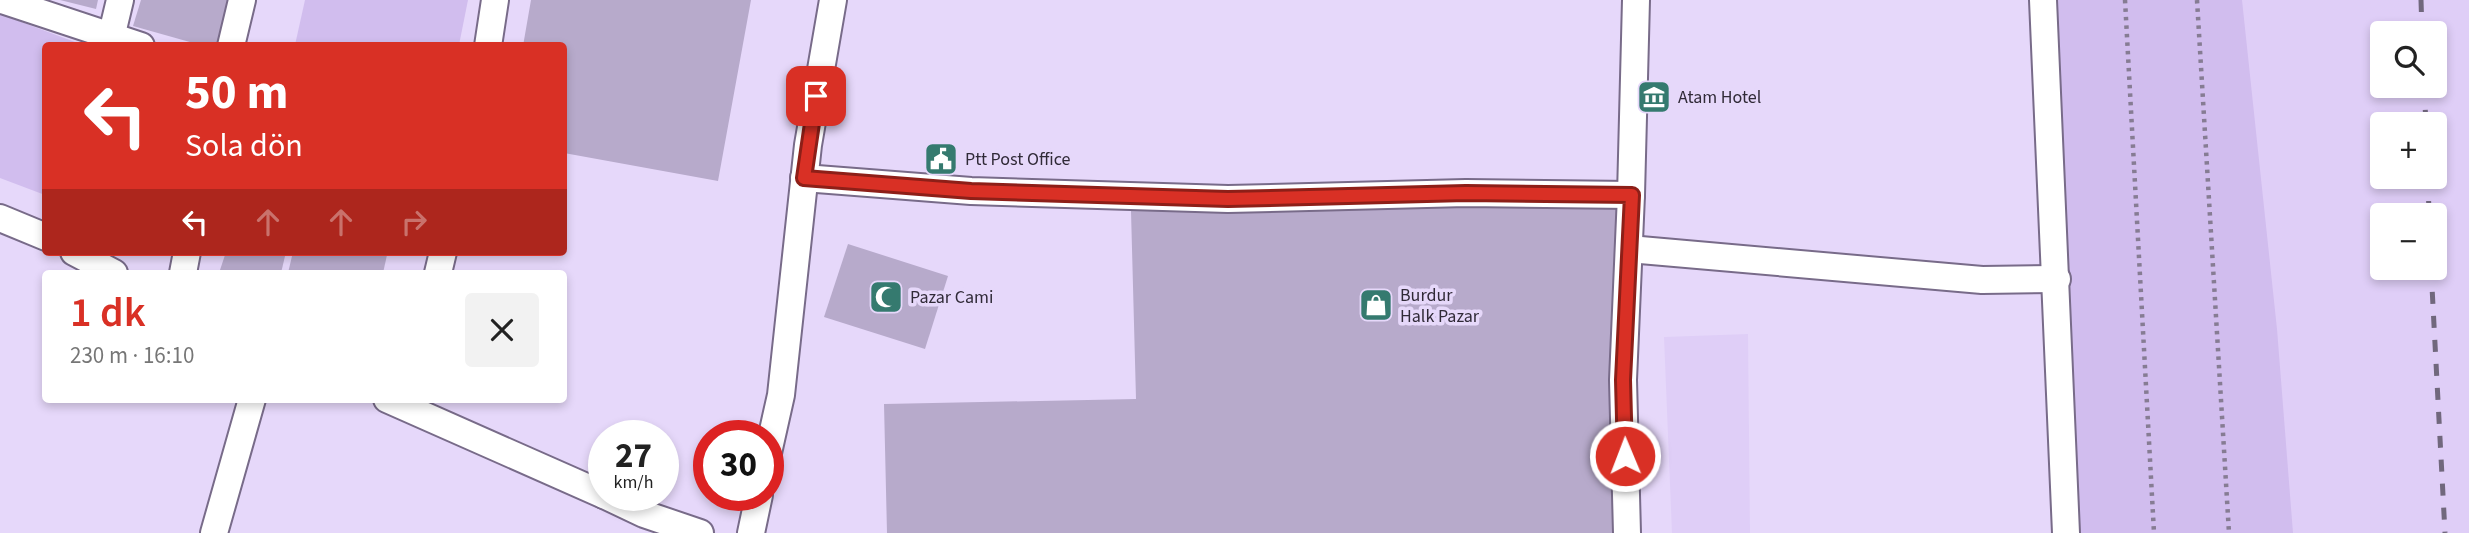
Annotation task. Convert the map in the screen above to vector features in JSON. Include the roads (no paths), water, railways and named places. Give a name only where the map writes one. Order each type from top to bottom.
[{"type":"street","points":[[5,1],[110,41],[120,0]]},
{"type":"street","points":[[232,42],[242,0]]},
{"type":"street","points":[[489,42],[495,0]]},
{"type":"street","points":[[775,420],[781,395],[804,178],[832,0]]},
{"type":"street","points":[[1627,533],[1623,380],[1632,195],[1636,0]]},
{"type":"street","points":[[2043,0],[2066,533]]},
{"type":"street","points":[[804,178],[971,191],[1228,199],[1466,193],[1632,195]]},
{"type":"street","points":[[0,218],[42,235]]},
{"type":"street","points":[[1629,249],[1982,280],[2056,279]]},
{"type":"street","points":[[82,256],[108,270]]},
{"type":"street","points":[[214,533],[251,403]]},
{"type":"street","points":[[401,403],[588,488]]},
{"type":"street","points":[[638,511],[700,533]]},
{"type":"street","points":[[751,533],[756,511]]},
{"type":"railway","points":[[2421,0],[2422,21]]},
{"type":"railway","points":[[2425,98],[2425,112]]},
{"type":"railway","points":[[2428,189],[2429,203]]},
{"type":"railway","points":[[2432,280],[2445,533]]},
{"type":"place","name":"Atam Hotel","points":[[1654,97]]},
{"type":"place","name":"Ptt Post Office","points":[[941,159]]},
{"type":"place","name":"Pazar Cami","points":[[886,297]]},
{"type":"place","name":"Burdur Halk Pazar","points":[[1376,305]]}]
